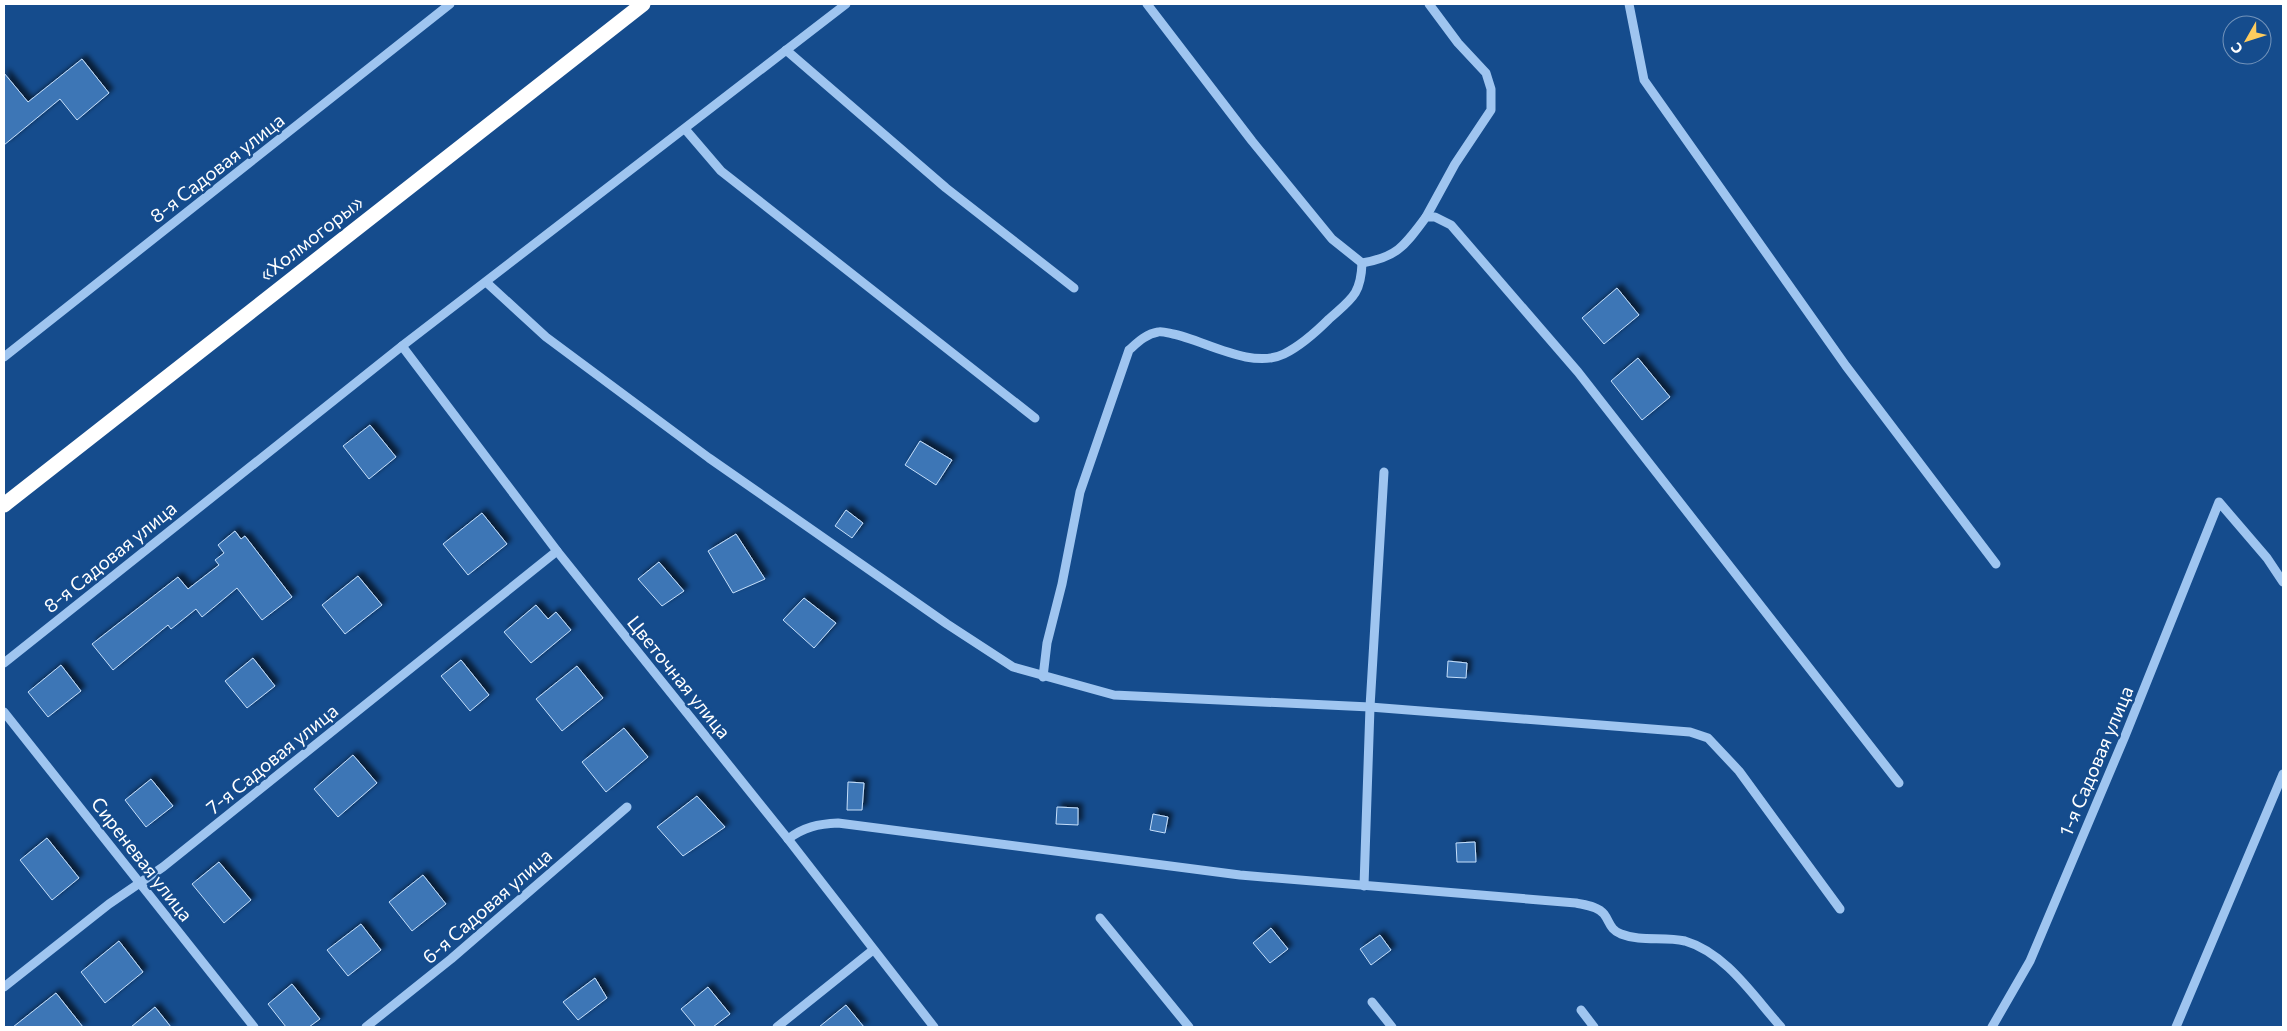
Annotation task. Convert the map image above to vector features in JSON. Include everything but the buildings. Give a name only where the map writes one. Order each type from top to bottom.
[{"type":"highway","name":"«Холмогоры»","points":[[4,505],[643,4]]},
{"type":"street","name":"8-я Садовая улица","points":[[4,357],[450,4]]},
{"type":"street","name":"8-я Садовая улица","points":[[4,663],[402,346],[846,4]]},
{"type":"street","points":[[1147,4],[1252,141],[1332,239],[1362,263],[1383,260],[1404,246],[1426,217],[1455,164],[1490,110],[1491,89],[1486,73],[1458,42],[1429,4]]},
{"type":"street","points":[[1629,4],[1644,80],[1846,366],[1996,564]]},
{"type":"street","points":[[786,50],[946,188],[1074,288]]},
{"type":"street","points":[[685,128],[721,171],[1035,418]]},
{"type":"street","points":[[1426,217],[1435,217],[1451,225],[1578,372],[1899,783]]},
{"type":"street","points":[[1043,677],[1047,643],[1062,584],[1080,492],[1129,350],[1144,337],[1159,332],[1183,336],[1224,352],[1264,358],[1283,354],[1318,330],[1354,297],[1361,283],[1362,263]]},
{"type":"street","points":[[486,282],[546,337],[709,458],[971,640],[1013,667],[1043,677],[1114,695],[1370,707],[1690,732],[1708,738],[1739,771],[1840,909]]},
{"type":"street","name":"Цветочная улица","points":[[402,346],[557,551],[788,838],[934,1027]]},
{"type":"street","points":[[1364,886],[1370,707],[1384,472]]},
{"type":"street","name":"1-я Садовая улица","points":[[1992,1027],[2030,961],[2125,736],[2219,502],[2267,558],[2283,582]]},
{"type":"street","name":"7-я Садовая улица","points":[[4,987],[141,882],[163,868],[557,551]]},
{"type":"street","name":"Сиреневая улица","points":[[4,712],[141,882],[254,1027]]},
{"type":"street","points":[[2176,1027],[2283,774]]},
{"type":"street","name":"6-я Садовая улица","points":[[366,1027],[451,959],[626,807]]},
{"type":"street","points":[[788,838],[800,830],[820,824],[838,823],[1240,875],[1576,903],[1593,907],[1604,914],[1609,925],[1619,934],[1632,937],[1684,941],[1700,948],[1724,963],[1781,1027]]},
{"type":"street","points":[[1100,918],[1189,1027]]},
{"type":"street","points":[[776,1027],[873,950]]},
{"type":"street","points":[[1372,1002],[1392,1027]]},
{"type":"street","points":[[1581,1010],[1594,1027]]}]
